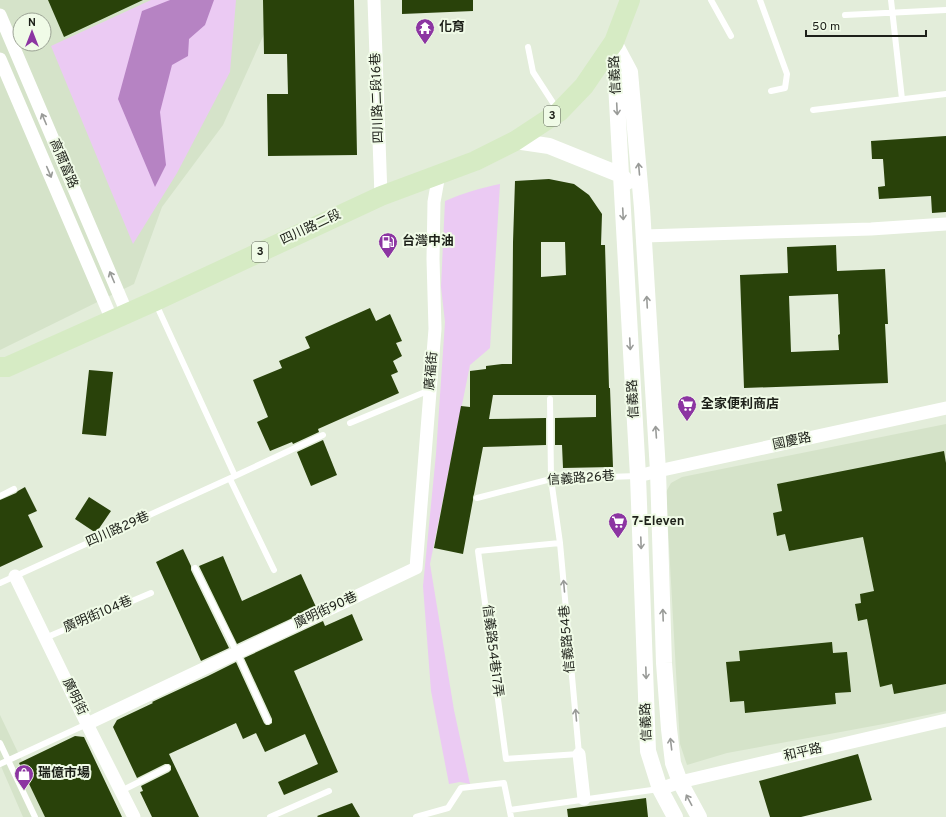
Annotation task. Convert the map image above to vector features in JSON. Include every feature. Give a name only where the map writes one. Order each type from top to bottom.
[{"type":"main road","name":"3","points":[[614,42],[630,0]]},
{"type":"main road","name":"四川路二段","points":[[2,368],[155,301],[381,196],[475,161],[515,140],[559,112],[584,86],[614,42]]},
{"type":"street","name":"四川路二段16巷","points":[[374,0],[381,196]]},
{"type":"street","name":"高爾富路","points":[[0,15],[119,316]]},
{"type":"street","name":"信義路","points":[[614,42],[638,476],[648,751],[660,789],[674,817]]},
{"type":"street","name":"信義路","points":[[614,42],[630,72],[642,208],[658,471],[664,670],[669,729],[673,763],[680,782],[699,817]]},
{"type":"street","name":"高爾富路","points":[[0,59],[119,316]]},
{"type":"street","points":[[515,140],[549,146],[621,175],[630,186],[642,208]]},
{"type":"street","name":"廣福街","points":[[416,568],[435,329],[433,259],[434,202],[439,174]]},
{"type":"street","points":[[644,236],[871,229],[946,224]]},
{"type":"street","name":"國慶路","points":[[638,476],[946,408]]},
{"type":"street","name":"廣明街90巷","points":[[87,724],[416,568]]},
{"type":"street","name":"廣明街","points":[[15,576],[134,817]]},
{"type":"street","name":"和平路","points":[[660,789],[680,782],[946,720]]},
{"type":"street","name":"信義路54巷","points":[[579,754],[584,799]]},
{"type":"lane","points":[[712,0],[731,36]]},
{"type":"lane","points":[[760,0],[787,74],[785,88],[771,91]]},
{"type":"lane","points":[[891,0],[902,99]]},
{"type":"lane","points":[[845,15],[946,10]]},
{"type":"lane","points":[[528,47],[533,72],[559,112]]},
{"type":"lane","points":[[813,110],[946,94]]},
{"type":"lane","points":[[155,301],[274,570]]},
{"type":"lane","points":[[350,423],[430,390]]},
{"type":"lane","name":"信義路54巷","points":[[550,399],[551,479],[560,543],[579,754]]},
{"type":"lane","name":"四川路29巷","points":[[0,583],[323,435]]},
{"type":"lane","name":"信義路26巷","points":[[477,498],[551,479],[638,476]]},
{"type":"lane","points":[[0,496],[14,489]]},
{"type":"lane","name":"信義路54巷17弄","points":[[560,543],[478,551],[506,759],[579,754]]},
{"type":"lane","points":[[195,568],[237,653],[268,721]]},
{"type":"lane","name":"廣明街104巷","points":[[45,638],[151,593]]},
{"type":"lane","points":[[0,764],[87,724]]},
{"type":"lane","points":[[0,743],[35,817]]},
{"type":"lane","points":[[121,791],[166,768]]},
{"type":"lane","points":[[416,817],[448,808],[460,788],[504,783],[511,817]]},
{"type":"lane","points":[[510,810],[660,789]]},
{"type":"lane","points":[[270,817],[328,791]]},
{"type":"shaded area","points":[[0,0],[264,0],[265,32],[223,125],[162,207],[134,284],[0,350]]},
{"type":"shaded area","points":[[151,0],[236,0],[230,72],[177,173],[133,244],[52,48],[52,46]]},
{"type":"shaded area","points":[[170,0],[214,0],[205,25],[189,39],[188,56],[172,65],[160,112],[166,165],[155,187],[118,99],[142,11]]},
{"type":"shaded area","points":[[500,184],[490,348],[470,365],[430,564],[454,710],[470,784],[460,782],[449,784],[431,691],[423,586],[436,454],[445,322],[441,287],[445,201],[472,191]]},
{"type":"shaded area","points":[[946,424],[946,711],[727,753],[687,765],[680,744],[666,492],[671,483],[682,477]]},
{"type":"shaded area","name":"瑞億市場","points":[[0,715],[49,817],[23,817],[0,764]]},
{"type":"building","points":[[48,0],[143,0],[64,37]]},
{"type":"building","points":[[263,0],[354,0],[357,155],[268,156],[267,94],[288,94],[287,54],[264,54]]},
{"type":"building","points":[[402,0],[473,0],[473,11],[402,14]]},
{"type":"building","points":[[946,136],[946,212],[932,213],[931,196],[879,199],[878,187],[885,186],[883,159],[872,159],[871,141]]},
{"type":"building","points":[[549,179],[574,184],[589,195],[602,214],[601,245],[605,245],[613,467],[563,468],[562,445],[555,445],[555,418],[596,417],[596,395],[493,395],[489,419],[546,418],[546,445],[483,447],[463,554],[434,548],[461,406],[470,407],[470,371],[486,369],[486,366],[512,364],[515,181]],"holes":[[[541,242],[565,242],[566,275],[541,277]]]},
{"type":"building","points":[[836,245],[837,271],[885,269],[888,324],[885,324],[888,383],[744,388],[740,275],[788,273],[787,247]],"holes":[[[838,294],[840,334],[838,335],[839,350],[791,352],[789,296]]]},
{"type":"building","points":[[370,308],[376,321],[390,314],[402,341],[396,343],[402,356],[393,361],[398,372],[391,375],[399,393],[318,429],[319,432],[293,444],[292,442],[270,451],[257,422],[268,417],[253,380],[282,368],[279,361],[310,348],[305,337]]},
{"type":"building","points":[[89,370],[113,372],[106,436],[82,434]]},
{"type":"building","points":[[323,440],[337,475],[311,486],[297,452]]},
{"type":"building","points":[[944,451],[946,463],[946,684],[894,694],[892,684],[880,687],[867,619],[858,621],[855,604],[861,603],[860,594],[874,591],[863,537],[789,551],[785,534],[777,536],[773,513],[782,511],[777,484]]},
{"type":"building","points":[[25,487],[37,511],[28,515],[43,547],[0,567],[0,500]]},
{"type":"building","points":[[89,497],[111,511],[96,533],[75,519]]},
{"type":"building","points":[[183,549],[191,566],[191,570],[229,648],[201,661],[156,562]]},
{"type":"building","points":[[223,556],[242,601],[301,574],[316,607],[237,644],[199,566]]},
{"type":"building","points":[[352,614],[363,640],[294,671],[338,772],[284,795],[278,782],[318,764],[305,734],[265,752],[256,733],[243,739],[236,723],[169,754],[199,817],[152,817],[140,792],[143,791],[141,786],[169,772],[171,770],[171,766],[169,764],[165,764],[137,778],[113,727],[117,720],[236,662],[264,723],[269,725],[272,723],[272,719],[244,658],[323,621],[325,626]]},
{"type":"building","points":[[832,642],[833,653],[847,652],[851,692],[835,693],[836,704],[745,713],[744,701],[730,702],[726,662],[740,661],[739,651]]},
{"type":"building","points":[[75,736],[84,737],[122,817],[45,817],[19,763]]},
{"type":"building","points":[[858,754],[872,800],[801,817],[770,817],[759,781]]},
{"type":"building","points":[[646,798],[648,817],[568,817],[567,809]]},
{"type":"building","points":[[352,803],[360,817],[317,816]]},
{"type":"place","name":"化育","points":[[425,45]]},
{"type":"place","name":"台灣中油","points":[[388,259]]},
{"type":"place","name":"全家便利商店","points":[[687,422]]},
{"type":"place","name":"7-Eleven","points":[[618,539]]},
{"type":"place","name":"瑞億市場","points":[[24,791]]}]
